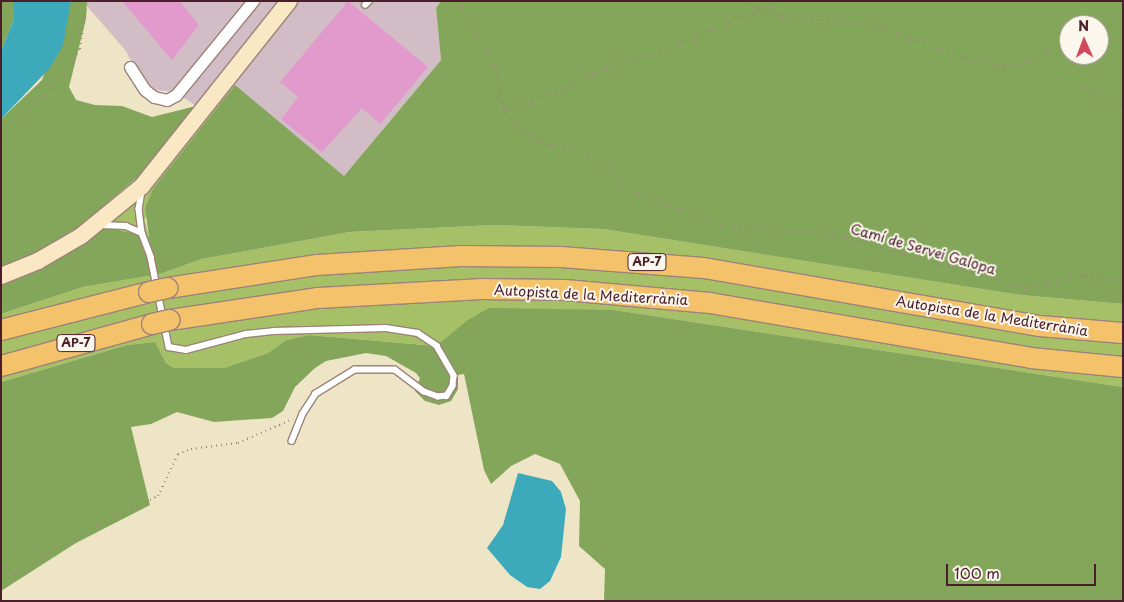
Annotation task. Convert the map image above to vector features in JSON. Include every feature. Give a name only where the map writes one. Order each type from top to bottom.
[{"type":"highway","name":"Autopista de la Mediterrània","points":[[1,330],[158,290],[317,265],[461,256],[561,257],[704,268],[1040,326],[1123,333]]},
{"type":"highway","name":"Autopista de la Mediterrània","points":[[1,366],[161,322],[318,298],[483,289],[565,290],[710,303],[1031,358],[1123,367]]},
{"type":"main road","points":[[1,276],[38,261],[97,225],[142,186],[289,1]]},
{"type":"street","points":[[130,67],[145,90],[154,97],[167,100],[176,95],[254,1]]},
{"type":"lane","points":[[142,186],[139,209],[142,233],[151,257],[166,341],[176,350],[273,331],[386,328],[418,333],[436,346],[454,376],[447,396],[438,397],[424,392],[395,370],[355,370],[316,394],[303,414],[292,441]]},
{"type":"lane","points":[[97,225],[126,226],[142,233]]},
{"type":"path","points":[[1,131],[40,100],[67,72],[80,49],[87,1]]},
{"type":"path","points":[[459,1],[468,23],[483,39],[493,59],[504,111],[561,90],[613,65],[650,56],[679,42],[768,9],[782,1]]},
{"type":"path","points":[[740,1],[768,9],[786,18],[848,22],[892,31],[974,61],[1005,67],[1024,63],[1048,50],[1084,89],[1123,107]]},
{"type":"path","name":"Camí de Servei Galopa","points":[[504,111],[516,126],[540,142],[597,158],[629,188],[729,227],[832,234],[895,249],[927,262],[1026,288],[1086,276],[1123,280]]},
{"type":"path","points":[[1,583],[96,526],[158,496],[178,454],[184,451],[238,442],[303,414]]},
{"type":"shaded area","points":[[87,1],[441,1],[436,8],[441,60],[344,176],[222,75],[196,106],[175,92],[154,90],[142,84],[126,51],[87,6]]},
{"type":"green space","points":[[1,1],[14,1],[14,19],[1,51]]},
{"type":"green space","points":[[71,1],[87,1],[86,19],[69,87],[76,100],[95,105],[122,106],[152,117],[196,106],[141,174],[99,210],[110,228],[149,237],[145,208],[154,187],[235,85],[344,176],[441,60],[436,8],[441,1],[1123,1],[1123,304],[1020,295],[603,229],[494,225],[350,232],[202,259],[160,274],[83,287],[1,314],[1,119],[42,80]]},
{"type":"green space","points":[[222,75],[235,85],[154,187],[145,220],[149,237],[110,228],[99,210],[126,190]]},
{"type":"green space","points":[[494,225],[603,229],[1020,295],[1123,304],[1123,387],[614,310],[449,337],[437,346],[309,335],[286,340],[268,353],[224,368],[174,368],[166,363],[155,342],[127,345],[1,382],[1,314],[83,287],[160,274],[202,259],[350,232]]},
{"type":"green space","points":[[489,308],[614,310],[1123,387],[1123,601],[604,601],[605,569],[579,546],[580,501],[560,464],[535,454],[511,466],[491,484],[484,470],[464,374],[458,375],[458,389],[451,401],[439,405],[425,401],[415,391],[420,378],[416,373],[386,356],[366,353],[326,361],[315,368],[295,387],[283,411],[272,418],[214,422],[177,412],[151,424],[131,427],[150,505],[76,543],[1,591],[1,382],[127,345],[155,342],[166,363],[174,368],[224,368],[268,353],[286,340],[309,335],[436,346],[468,320]]},
{"type":"water","points":[[14,1],[71,1],[63,45],[50,68],[1,119],[1,51],[14,19]]},
{"type":"water","points":[[518,473],[552,481],[561,492],[566,509],[561,557],[550,581],[540,589],[527,587],[510,575],[487,548],[503,525]]},
{"type":"building","points":[[122,1],[180,1],[199,25],[172,60]]},
{"type":"building","points":[[348,1],[428,67],[380,124],[362,108],[322,152],[281,119],[298,97],[280,82]]}]
